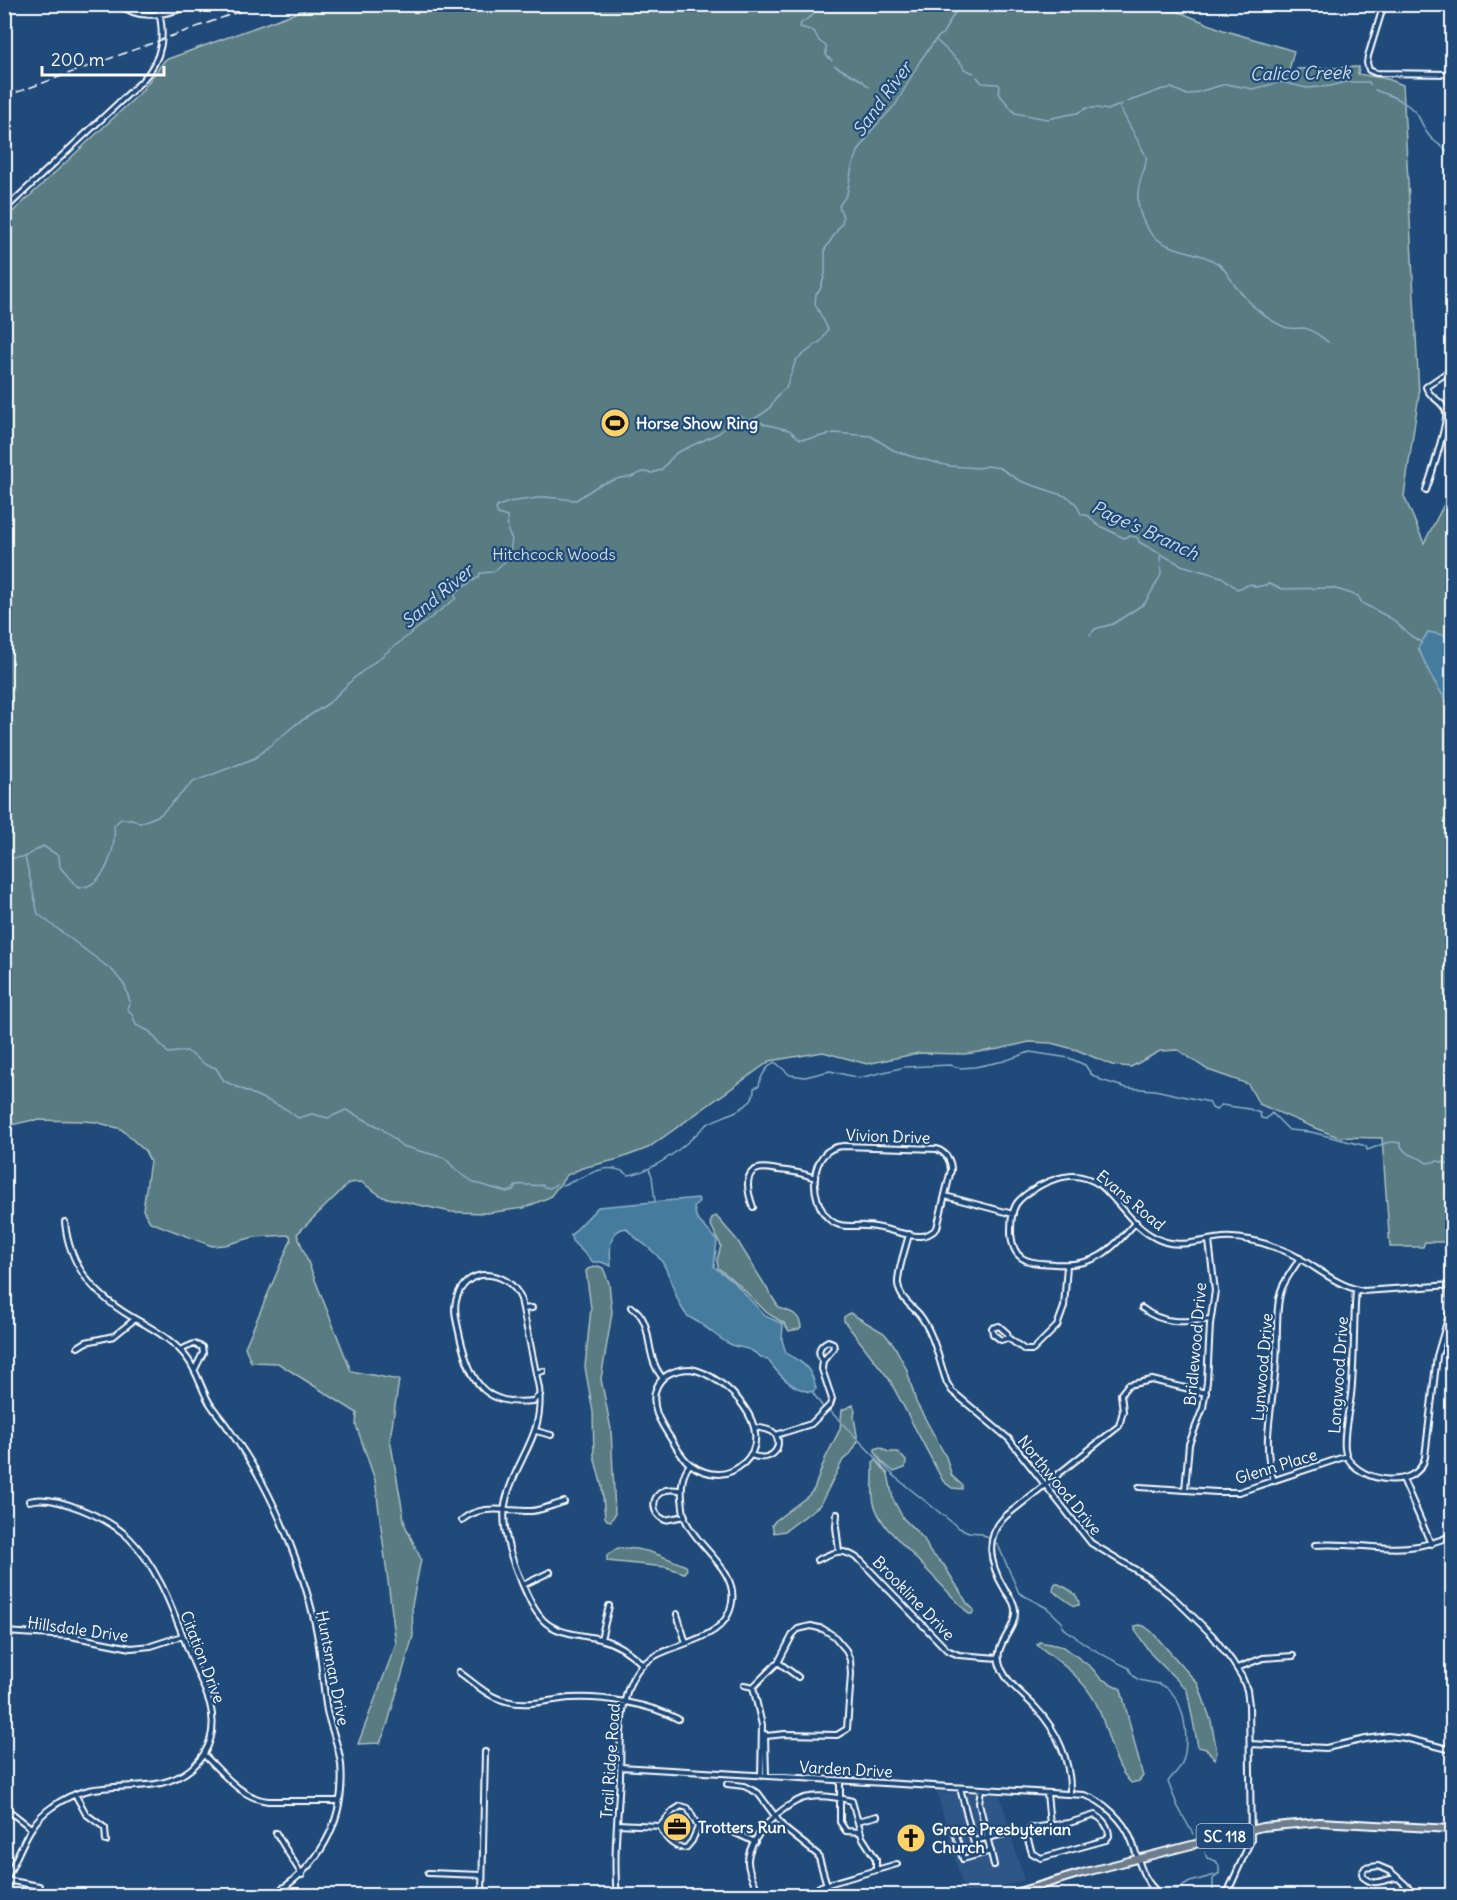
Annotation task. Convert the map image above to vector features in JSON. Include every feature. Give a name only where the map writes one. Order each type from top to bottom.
[{"type":"main road","name":"SC 118","points":[[1005,1896],[1082,1873],[1251,1830],[1318,1822],[1452,1829]]},
{"type":"street","points":[[120,4],[136,14],[160,14],[194,4]]},
{"type":"street","points":[[4,210],[148,75],[162,46],[158,4]]},
{"type":"street","points":[[1384,4],[1368,56],[1368,68],[1376,74],[1452,74]]},
{"type":"street","points":[[1426,490],[1443,434],[1447,412],[1437,400],[1428,394],[1426,387],[1452,369]]},
{"type":"street","name":"Vivion Drive","points":[[835,1146],[937,1149],[945,1154],[951,1164],[937,1228],[924,1236],[879,1227],[844,1227],[832,1222],[822,1209],[815,1191],[815,1178],[822,1154],[835,1146]]},
{"type":"street","points":[[753,1207],[748,1180],[757,1169],[791,1171],[815,1178]]},
{"type":"street","name":"Evans Road","points":[[1013,1214],[1021,1199],[1033,1190],[1053,1179],[1076,1176],[1091,1180],[1104,1188],[1149,1234],[1167,1243],[1184,1245],[1224,1238],[1276,1247],[1356,1290]]},
{"type":"street","points":[[945,1196],[1013,1214],[1012,1243],[1020,1256],[1038,1263],[1067,1265],[1098,1258],[1136,1222]]},
{"type":"street","name":"Huntsman Drive","points":[[65,1222],[69,1249],[82,1275],[106,1298],[180,1350],[190,1363],[209,1402],[231,1432],[261,1481],[284,1529],[316,1628],[327,1712],[339,1756],[341,1778],[338,1801],[326,1841],[314,1862],[302,1875],[270,1896]]},
{"type":"street","points":[[1431,1544],[1403,1479],[1418,1471],[1424,1464],[1437,1356],[1450,1315],[1452,1285],[1448,1229]]},
{"type":"street","name":"Northwood Drive","points":[[909,1234],[898,1277],[899,1288],[903,1299],[919,1315],[929,1330],[949,1387],[1009,1440],[1091,1543],[1141,1573],[1176,1599],[1212,1635],[1237,1668],[1247,1690],[1251,1830],[1250,1845],[1226,1896]]},
{"type":"street","name":"Bridlewood Drive","points":[[1185,1490],[1188,1446],[1206,1394],[1210,1319],[1215,1291],[1209,1241]]},
{"type":"street","name":"Lynwood Drive","points":[[1274,1481],[1269,1467],[1267,1444],[1275,1379],[1279,1301],[1284,1284],[1300,1258]]},
{"type":"street","points":[[1008,1338],[1024,1350],[1033,1350],[1057,1326],[1064,1307],[1067,1265]]},
{"type":"street","points":[[540,1395],[533,1401],[509,1401],[494,1396],[480,1386],[468,1367],[455,1308],[458,1295],[470,1281],[480,1276],[501,1277],[514,1287],[519,1295],[540,1395],[536,1431],[507,1495],[505,1510],[511,1556],[523,1585],[537,1612],[547,1623],[568,1633],[601,1639],[621,1647],[643,1665]]},
{"type":"street","points":[[1356,1290],[1452,1285]]},
{"type":"street","name":"Longwood Drive","points":[[1356,1290],[1351,1393],[1345,1448],[1347,1456],[1360,1472],[1392,1480],[1403,1479]]},
{"type":"street","points":[[631,1306],[643,1318],[651,1359],[662,1377]]},
{"type":"street","points":[[523,1309],[532,1308]]},
{"type":"street","points":[[1142,1308],[1151,1316],[1169,1321],[1210,1319]]},
{"type":"street","points":[[78,1347],[86,1342],[114,1336],[135,1319]]},
{"type":"street","points":[[999,1326],[1008,1332],[1008,1338],[1001,1340],[993,1334],[992,1328],[999,1326]]},
{"type":"street","points":[[776,1436],[811,1424],[830,1405],[832,1400],[822,1369],[823,1361],[834,1348],[833,1342],[828,1341],[819,1350],[823,1361]]},
{"type":"street","name":"Huntsman Drive","points":[[180,1350],[194,1344],[202,1347],[203,1353],[197,1363],[195,1373]]},
{"type":"street","points":[[685,1369],[710,1375],[723,1385],[743,1407],[754,1427],[754,1440],[750,1455],[738,1468],[726,1474],[707,1472],[690,1464],[664,1428],[656,1409],[656,1391],[662,1377],[685,1369]]},
{"type":"street","points":[[536,1373],[543,1371]]},
{"type":"street","points":[[1070,1794],[1068,1764],[1054,1732],[1041,1713],[1010,1682],[1001,1669],[998,1658],[1001,1643],[1013,1622],[1015,1611],[1014,1604],[994,1569],[991,1553],[995,1529],[1004,1518],[1119,1426],[1123,1411],[1121,1394],[1128,1385],[1152,1380],[1206,1394]]},
{"type":"street","points":[[750,1455],[764,1457],[772,1455],[778,1446],[776,1436],[768,1430],[754,1427]]},
{"type":"street","points":[[536,1431],[551,1435]]},
{"type":"street","name":"Glenn Place","points":[[1139,1487],[1232,1492],[1246,1490],[1347,1456]]},
{"type":"street","name":"Trail Ridge Road","points":[[617,1896],[620,1767],[624,1703],[630,1684],[643,1665],[656,1655],[709,1633],[719,1626],[730,1609],[732,1594],[726,1575],[702,1545],[685,1516],[681,1490],[683,1477],[690,1464]]},
{"type":"street","points":[[681,1490],[666,1490],[660,1493],[654,1500],[654,1509],[657,1516],[665,1520],[685,1516]]},
{"type":"street","name":"Citation Drive","points":[[29,1501],[38,1500],[81,1509],[104,1519],[127,1536],[155,1573],[203,1684],[212,1715],[210,1741],[204,1755]]},
{"type":"street","points":[[462,1520],[477,1511],[533,1511],[564,1502]]},
{"type":"street","points":[[817,1560],[839,1551],[837,1514]]},
{"type":"street","points":[[1315,1545],[1388,1549],[1431,1544],[1452,1535]]},
{"type":"street","name":"Brookline Drive","points":[[839,1551],[861,1561],[947,1650],[959,1655],[998,1658]]},
{"type":"street","points":[[523,1585],[550,1572]]},
{"type":"street","points":[[601,1639],[609,1606]]},
{"type":"street","points":[[676,1614],[686,1643]]},
{"type":"street","points":[[753,1687],[778,1662],[798,1629],[813,1627],[834,1636],[846,1650],[851,1665],[848,1727],[845,1731],[837,1735],[766,1736]]},
{"type":"street","name":"Hillsdale Drive","points":[[4,1632],[78,1637],[131,1648],[151,1646],[182,1635]]},
{"type":"street","points":[[1237,1668],[1263,1658],[1293,1656]]},
{"type":"street","points":[[778,1662],[798,1677]]},
{"type":"street","points":[[459,1672],[492,1696],[510,1702],[524,1704],[580,1698],[624,1703],[662,1711],[678,1719]]},
{"type":"street","points":[[744,1685],[753,1687]]},
{"type":"street","points":[[753,1687],[766,1736],[766,1776]]},
{"type":"street","points":[[761,1776],[762,1725]]},
{"type":"street","points":[[1250,1744],[1317,1749],[1388,1736],[1452,1750]]},
{"type":"street","points":[[482,1896],[485,1752]]},
{"type":"street","points":[[39,1886],[5,1882],[31,1828],[46,1812],[75,1794],[99,1788],[150,1785],[167,1781],[191,1768],[204,1755],[244,1792],[258,1799],[338,1801]]},
{"type":"street","name":"Varden Drive","points":[[620,1767],[1070,1794],[1093,1798],[1109,1811],[1130,1835],[1137,1860],[1152,1887],[1162,1896]]},
{"type":"street","points":[[840,1781],[840,1822],[849,1832],[860,1832]]},
{"type":"street","points":[[727,1784],[754,1790],[764,1800],[789,1833],[818,1855],[827,1885]]},
{"type":"street","points":[[960,1788],[977,1855]]},
{"type":"street","points":[[981,1790],[979,1803],[994,1865]]},
{"type":"street","points":[[1047,1793],[1050,1825]]},
{"type":"street","points":[[75,1794],[86,1814],[105,1828],[106,1840]]},
{"type":"street","points":[[760,1896],[748,1863],[755,1842],[763,1826],[804,1798],[840,1798],[852,1801],[860,1832],[868,1849],[876,1858],[876,1869]]},
{"type":"street","points":[[681,1806],[688,1808],[698,1827],[692,1841],[686,1848],[681,1849],[672,1844],[663,1834],[660,1826],[664,1818],[681,1806]]},
{"type":"street","points":[[4,1807],[31,1828]]},
{"type":"street","points":[[1095,1815],[1104,1822],[1109,1834],[1104,1841],[1041,1858],[1036,1857],[1031,1852],[1027,1832],[1032,1827],[1050,1825],[1069,1823],[1095,1815]]},
{"type":"street","points":[[858,1821],[878,1816]]},
{"type":"street","points":[[617,1824],[660,1826]]},
{"type":"street","points":[[970,1828],[955,1832],[963,1859],[991,1851]]},
{"type":"street","points":[[729,1830],[755,1842]]},
{"type":"street","points":[[276,1833],[302,1875]]},
{"type":"street","points":[[974,1841],[1004,1834]]},
{"type":"street","points":[[806,1896],[827,1885],[897,1864]]},
{"type":"street","points":[[1398,1878],[1371,1883],[1363,1877],[1362,1873],[1366,1867],[1385,1868],[1398,1878],[1408,1887],[1412,1896]]},
{"type":"street","points":[[428,1873],[482,1875]]},
{"type":"street","points":[[1141,1896],[1152,1887]]},
{"type":"street","points":[[690,1896],[699,1893],[700,1896]]},
{"type":"shaded area","points":[[1428,632],[1444,635],[1452,633],[1452,711],[1431,676],[1418,648]]},
{"type":"shaded area","points":[[698,1198],[699,1201],[694,1208],[697,1219],[717,1240],[714,1267],[734,1282],[765,1316],[783,1324],[782,1340],[786,1353],[802,1363],[809,1371],[816,1389],[812,1392],[792,1385],[768,1360],[750,1350],[726,1342],[687,1316],[660,1259],[626,1228],[616,1233],[611,1242],[611,1266],[593,1262],[572,1241],[571,1235],[598,1207]]},
{"type":"shaded area","points":[[937,1792],[1000,1795],[1024,1881],[965,1895]]},
{"type":"green space","name":"Hitchcock Woods","points":[[1172,4],[1172,9],[1223,30],[1294,51],[1288,74],[1297,74],[1297,69],[1359,67],[1358,74],[1388,79],[1403,85],[1419,394],[1404,496],[1424,543],[1452,489],[1452,1242],[1425,1242],[1423,1247],[1390,1247],[1382,1138],[1338,1137],[1259,1104],[1248,1084],[1208,1070],[1178,1050],[1160,1051],[1131,1067],[1112,1065],[1077,1050],[1051,1043],[1029,1042],[965,1054],[919,1053],[867,1064],[823,1052],[770,1061],[648,1148],[619,1159],[582,1168],[567,1175],[550,1197],[524,1208],[487,1213],[451,1212],[383,1197],[361,1182],[349,1183],[297,1234],[351,1371],[399,1380],[390,1439],[405,1525],[421,1559],[412,1605],[413,1636],[387,1726],[380,1743],[358,1744],[396,1644],[375,1480],[356,1425],[357,1413],[278,1363],[251,1362],[245,1347],[291,1240],[290,1235],[254,1237],[212,1246],[150,1222],[143,1210],[150,1161],[145,1151],[121,1129],[96,1122],[33,1120],[11,1125],[5,1166],[5,219],[140,93],[165,60],[317,5]]},
{"type":"green space","points":[[716,1216],[737,1240],[779,1308],[791,1312],[799,1319],[801,1327],[799,1329],[789,1331],[784,1323],[767,1313],[718,1268],[717,1260],[721,1246],[710,1223]]},
{"type":"green space","points":[[598,1266],[603,1268],[609,1283],[612,1313],[601,1379],[611,1429],[615,1514],[611,1521],[605,1517],[602,1487],[594,1456],[593,1412],[585,1367],[591,1308],[586,1271]]},
{"type":"green space","points":[[850,1313],[884,1333],[894,1345],[907,1370],[916,1402],[946,1457],[952,1476],[962,1485],[962,1489],[952,1488],[943,1481],[889,1379],[844,1321],[844,1317]]},
{"type":"green space","points":[[853,1405],[858,1441],[851,1453],[843,1460],[820,1505],[785,1531],[774,1533],[772,1525],[775,1521],[814,1489],[825,1459],[840,1429],[842,1410]]},
{"type":"green space","points":[[880,1447],[888,1452],[898,1452],[906,1461],[905,1468],[894,1472],[882,1462],[875,1452],[875,1449]]},
{"type":"green space","points":[[876,1460],[888,1474],[893,1499],[903,1518],[924,1539],[930,1552],[944,1565],[967,1603],[974,1610],[972,1614],[969,1614],[881,1519],[873,1497],[873,1463]]},
{"type":"green space","points":[[618,1548],[653,1553],[686,1566],[687,1569],[684,1573],[666,1567],[607,1561],[607,1555]]},
{"type":"green space","points":[[1056,1583],[1075,1594],[1079,1605],[1074,1606],[1053,1591]]},
{"type":"green space","points":[[1139,1625],[1152,1632],[1198,1684],[1211,1721],[1217,1752],[1215,1759],[1206,1749],[1198,1747],[1187,1690],[1151,1654],[1135,1630],[1135,1626]]},
{"type":"green space","points":[[1040,1642],[1064,1647],[1092,1668],[1100,1678],[1121,1689],[1143,1776],[1139,1781],[1131,1783],[1119,1766],[1100,1712],[1084,1685],[1037,1645]]},
{"type":"waterway","points":[[819,4],[813,15],[801,23],[800,27],[814,31],[819,41],[826,46],[826,55],[832,61]]},
{"type":"waterway","name":"Sand River","points":[[4,861],[9,858],[25,857],[43,846],[59,856],[60,867],[78,888],[88,886],[96,881],[107,865],[113,845],[114,825],[121,819],[132,819],[140,823],[160,815],[193,782],[255,758],[295,725],[329,703],[354,678],[456,598],[454,593],[479,577],[480,573],[493,572],[509,558],[512,539],[508,532],[507,517],[498,514],[496,509],[498,506],[509,502],[545,497],[576,500],[599,485],[643,472],[652,473],[661,470],[676,453],[719,433],[728,422],[739,416],[748,420],[754,419],[768,410],[786,388],[796,360],[822,340],[828,329],[815,304],[816,294],[820,290],[825,274],[825,249],[842,223],[843,217],[839,206],[847,194],[852,167],[858,152],[871,131],[896,104],[920,61],[943,33],[960,4]]},
{"type":"waterway","name":"Calico Creek","points":[[937,41],[962,64],[964,69],[974,73]]},
{"type":"waterway","points":[[835,66],[869,87]]},
{"type":"waterway","name":"Calico Creek","points":[[977,77],[982,83],[998,84],[999,94],[1015,113],[1047,119],[1077,113],[1087,108],[1108,110],[1122,104]]},
{"type":"waterway","name":"Calico Creek","points":[[1127,102],[1163,89],[1172,88],[1187,95],[1226,84],[1253,89],[1281,82],[1307,88],[1345,82],[1369,82],[1370,85]]},
{"type":"waterway","name":"Calico Creek","points":[[1375,90],[1407,105],[1416,113],[1429,135],[1452,157]]},
{"type":"waterway","points":[[877,96],[886,111]]},
{"type":"waterway","points":[[1119,106],[1146,156],[1138,198],[1140,213],[1148,230],[1165,244],[1197,254],[1220,265],[1247,299],[1269,319],[1288,328],[1307,329],[1328,342]]},
{"type":"waterway","name":"Page's Branch","points":[[755,419],[764,424],[789,430],[800,439],[834,433],[871,436],[893,450],[949,466],[1000,468],[1020,481],[1068,497],[1076,504],[1081,514],[1089,516],[1096,524],[1124,538],[1137,537],[1139,542],[1181,565],[1222,577],[1237,589],[1251,584],[1256,587],[1269,584],[1282,589],[1332,588],[1343,591],[1358,596],[1362,603],[1392,619],[1421,642]]},
{"type":"waterway","points":[[1090,635],[1095,629],[1113,624],[1145,603],[1161,575],[1160,556]]},
{"type":"waterway","points":[[25,857],[38,914],[113,971],[125,986],[130,1002],[127,1008],[136,1025],[149,1031],[168,1053],[187,1051],[206,1065],[216,1068],[224,1081],[286,1109],[298,1118],[312,1114],[328,1118],[346,1110],[381,1128],[402,1146],[445,1158],[457,1171],[475,1183],[507,1192],[513,1190],[516,1185],[543,1185],[550,1188],[556,1184]]},
{"type":"waterway","points":[[562,1185],[604,1169],[620,1170],[629,1175],[661,1162],[706,1125],[736,1111],[749,1102],[764,1072],[775,1062],[790,1075],[805,1077],[830,1071],[859,1078],[905,1067],[950,1065],[961,1068],[975,1067],[1004,1061],[1030,1052],[1069,1058],[1085,1065],[1091,1074],[1101,1080],[1127,1088],[1155,1090],[1209,1102],[1216,1110],[1221,1105],[1249,1109],[1260,1113],[1261,1118],[1266,1119],[1272,1113],[1289,1130],[1311,1132],[1366,1146],[1367,1150],[1396,1142],[1400,1143],[1404,1151],[1427,1163],[1438,1161],[1452,1165]]},
{"type":"waterway","points":[[649,1169],[655,1201]]},
{"type":"waterway","points":[[813,1393],[822,1406],[831,1412],[895,1477],[959,1528],[980,1533],[998,1545],[1019,1593],[1047,1608],[1062,1622],[1064,1630],[1129,1668],[1134,1677],[1159,1684],[1175,1697],[1184,1719],[1186,1743],[1182,1763],[1168,1782],[1178,1807],[1193,1834]]},
{"type":"waterway","points":[[1162,1891],[1176,1890],[1190,1882],[1219,1874],[1216,1861],[1207,1858],[1205,1853]]},
{"type":"waterway","points":[[1213,1896],[1213,1879],[1218,1874]]},
{"type":"railway","points":[[4,97],[260,4]]},
{"type":"place","name":"Horse Show Ring","points":[[615,423]]},
{"type":"place","name":"Trotters Run","points":[[677,1827]]},
{"type":"place","name":"Grace Presbyterian Church","points":[[911,1838]]}]
